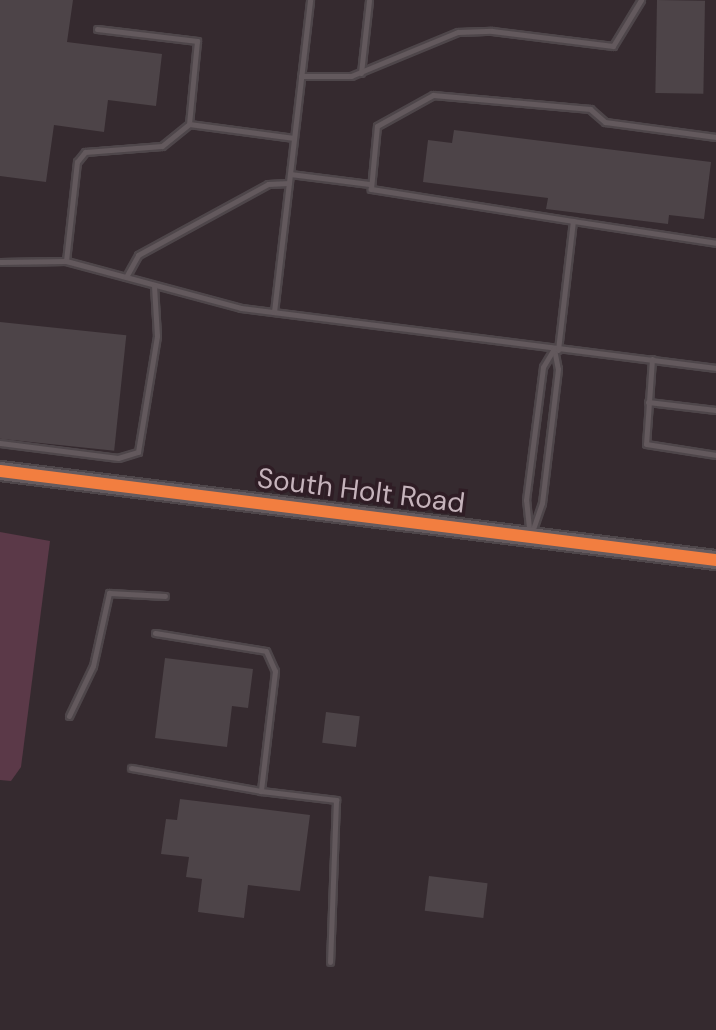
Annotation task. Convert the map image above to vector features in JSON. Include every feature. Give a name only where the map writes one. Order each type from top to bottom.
[{"type":"main road","name":"South Holt Road","points":[[0,471],[716,560]]},
{"type":"lane","points":[[274,312],[310,0]]},
{"type":"lane","points":[[361,73],[369,0]]},
{"type":"lane","points":[[301,76],[332,80],[361,73],[458,32],[492,31],[613,46],[641,0]]},
{"type":"lane","points":[[66,261],[77,162],[85,152],[162,146],[189,124],[197,41],[97,29]]},
{"type":"lane","points":[[369,184],[377,126],[433,95],[590,109],[605,122],[716,137]]},
{"type":"lane","points":[[189,124],[294,138]]},
{"type":"lane","points":[[290,174],[369,184],[379,192],[716,243]]},
{"type":"lane","points":[[126,277],[138,255],[268,184],[289,183]]},
{"type":"lane","points":[[530,537],[542,503],[558,369],[556,350],[573,221]]},
{"type":"lane","points":[[0,262],[66,261],[154,286],[274,312],[716,368]]},
{"type":"lane","points":[[0,443],[118,458],[138,452],[157,336],[154,286]]},
{"type":"lane","points":[[530,537],[526,500],[543,367],[556,350]]},
{"type":"lane","points":[[652,359],[646,444],[716,455]]},
{"type":"lane","points":[[648,402],[716,410]]},
{"type":"lane","points":[[69,716],[93,666],[109,593],[165,596]]},
{"type":"lane","points":[[155,633],[266,651],[275,671],[261,791]]},
{"type":"lane","points":[[131,768],[261,791],[336,800],[330,962]]},
{"type":"shaded area","points":[[0,532],[50,541],[21,767],[11,781],[0,780]]},
{"type":"building","points":[[0,0],[73,0],[67,42],[162,54],[156,106],[108,100],[104,132],[54,125],[46,182],[0,176]]},
{"type":"building","points":[[657,0],[705,1],[703,94],[655,93]]},
{"type":"building","points":[[454,130],[711,162],[704,219],[669,215],[668,224],[546,209],[548,198],[423,182],[428,140],[452,143]]},
{"type":"building","points":[[0,322],[126,335],[114,451],[0,439]]},
{"type":"building","points":[[165,658],[253,669],[248,708],[232,706],[227,747],[155,738]]},
{"type":"building","points":[[326,712],[360,716],[356,747],[322,743]]},
{"type":"building","points":[[180,799],[310,815],[300,891],[248,885],[244,918],[198,912],[202,879],[186,877],[189,857],[161,854],[166,819],[177,820]]},
{"type":"building","points":[[429,876],[488,883],[483,918],[425,911]]},
{"type":"cycle path","points":[[0,471],[716,560]]}]
